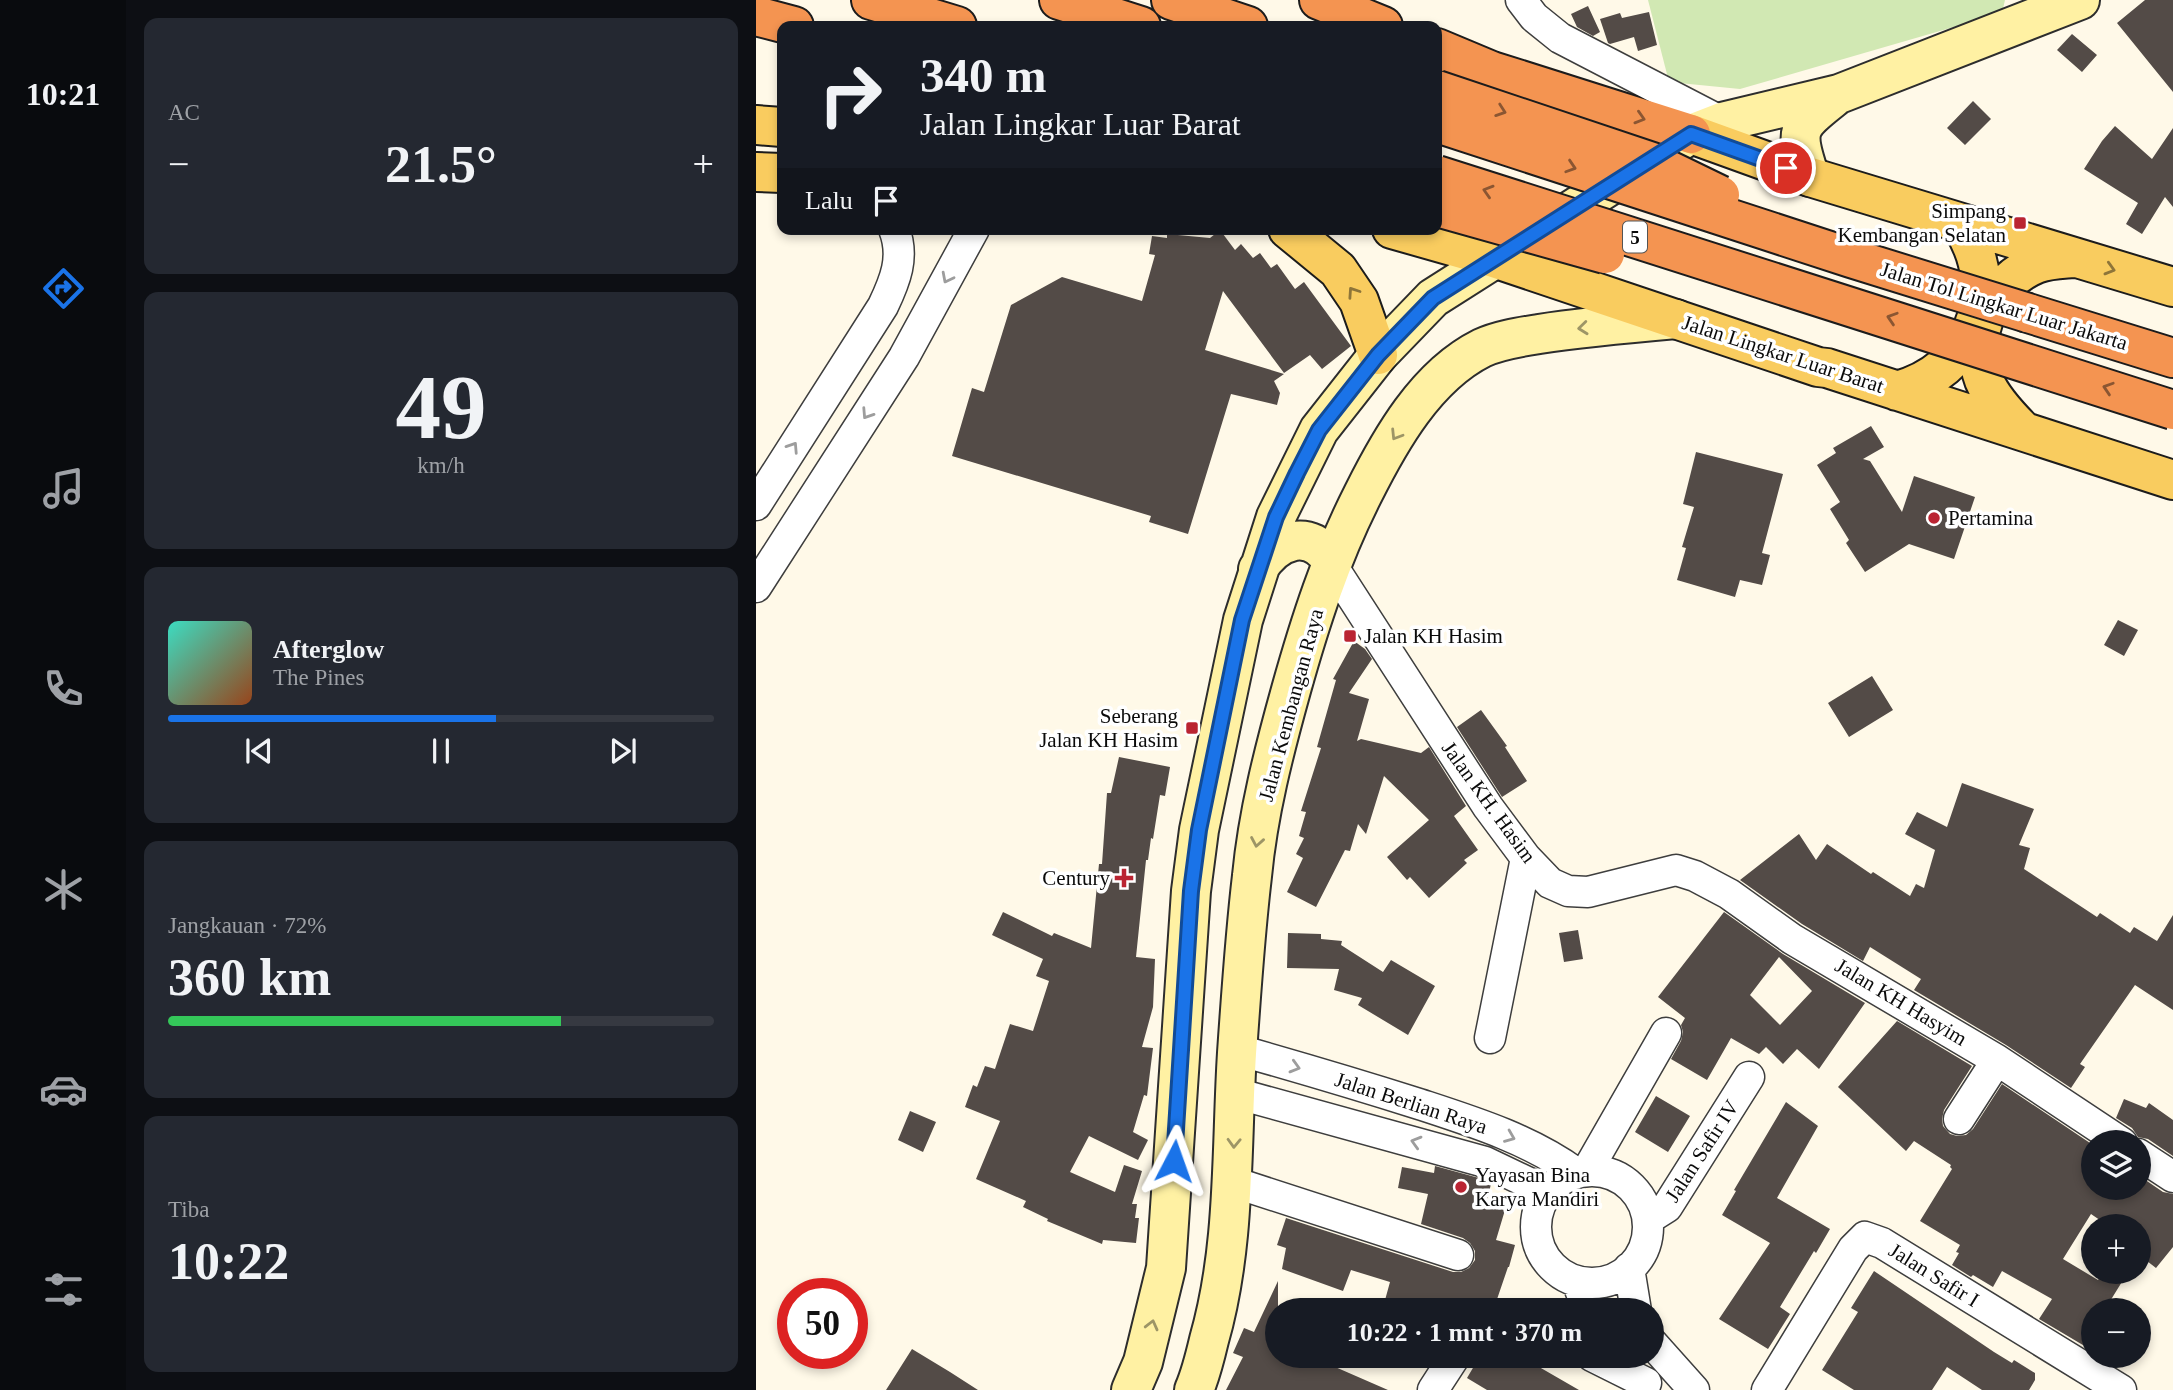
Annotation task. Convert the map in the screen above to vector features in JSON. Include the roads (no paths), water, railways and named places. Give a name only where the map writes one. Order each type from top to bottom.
[{"type":"highway","points":[[871,0],[940,21]]},
{"type":"highway","points":[[1059,0],[1125,21]]},
{"type":"highway","points":[[1171,0],[1233,21]]},
{"type":"highway","points":[[1319,0],[1371,21]]},
{"type":"highway","points":[[756,16],[777,22]]},
{"type":"highway","points":[[1442,50],[1492,71],[1707,128]]},
{"type":"highway","points":[[1442,92],[1652,162],[1850,258]]},
{"type":"highway","name":"Jalan Tol Lingkar Luar Jakarta","points":[[1442,125],[1850,258],[2173,358]]},
{"type":"highway","name":"5","points":[[1442,177],[2173,410]]},
{"type":"highway","points":[[1442,208],[1627,261],[1834,300]]},
{"type":"main road","points":[[1131,1390],[1143,1362],[1166,1268],[1191,891],[1199,830],[1242,620],[1276,517],[1319,430],[1378,355],[1433,298],[1547,224],[1707,128],[1839,94],[2080,0]]},
{"type":"main road","points":[[1810,177],[1799,145],[1801,129],[1814,114],[1839,94]]},
{"type":"main road","points":[[756,125],[777,127]]},
{"type":"main road","points":[[1707,128],[1810,177],[2173,288]]},
{"type":"main road","points":[[756,172],[777,173]]},
{"type":"main road","points":[[1885,388],[1922,370],[1937,353],[1952,327],[1961,300],[1960,264],[1955,244],[1937,216]]},
{"type":"main road","points":[[1547,224],[1545,250],[1550,265],[1561,281]]},
{"type":"main road","points":[[1885,388],[1915,386],[1936,375],[1960,351],[1971,333],[1980,309],[1982,283],[1977,257],[1963,228],[1998,235]]},
{"type":"main road","points":[[1295,235],[1338,270],[1359,300],[1378,355]]},
{"type":"main road","name":"Jalan Lingkar Luar Barat","points":[[1413,235],[1494,258],[2173,481]]},
{"type":"main road","points":[[2023,431],[1993,396],[1984,381],[1979,354],[1981,328],[1996,295],[2015,276],[2038,263],[2073,258]]},
{"type":"main road","name":"Jalan Kembangan Raya","points":[[1194,1390],[1214,1322],[1226,1266],[1233,1182],[1237,1050],[1252,874],[1271,762],[1309,626],[1331,562],[1376,469],[1404,422],[1442,376],[1482,348],[1514,338],[1676,318]]},
{"type":"main road","points":[[1258,569],[1266,556],[1288,542],[1309,541],[1325,550],[1331,562]]},
{"type":"street","points":[[1521,0],[1535,17],[1560,38],[1707,128]]},
{"type":"street","points":[[756,505],[883,306],[895,282],[899,258],[895,235]]},
{"type":"street","points":[[756,587],[904,357],[971,235]]},
{"type":"street","name":"Jalan KH. Hasim","points":[[1331,562],[1359,610],[1488,807],[1526,858],[1550,883],[1568,891],[1588,891],[1676,870]]},
{"type":"street","points":[[1490,1038],[1526,858]]},
{"type":"street","name":"Jalan KH Hasyim","points":[[1676,870],[1712,884],[1793,939],[1997,1060],[2102,1130]]},
{"type":"street","points":[[1582,1172],[1666,1033]]},
{"type":"street","name":"Jalan Berlian Raya","points":[[1237,1050],[1353,1083],[1500,1132],[1582,1172]]},
{"type":"street","points":[[1959,1119],[1997,1060]]},
{"type":"street","name":"Jalan Safir IV","points":[[1648,1219],[1667,1207],[1749,1077]]},
{"type":"street","name":"Jalan Berlian Raya","points":[[1235,1093],[1485,1161],[1548,1192]]},
{"type":"street","points":[[2151,1163],[2173,1177]]},
{"type":"street","points":[[1601,1171],[1615,1175],[1637,1193],[1648,1219],[1647,1237],[1641,1254],[1629,1268],[1614,1278],[1596,1283],[1577,1281],[1558,1272],[1543,1255],[1536,1234],[1538,1212],[1548,1192],[1566,1177],[1582,1172],[1601,1171]]},
{"type":"street","points":[[1233,1182],[1458,1255]]},
{"type":"street","name":"Jalan Safir I","points":[[1781,1385],[1853,1249],[1865,1237],[1882,1244],[2121,1390]]},
{"type":"street","points":[[1629,1268],[1634,1298]]},
{"type":"street","points":[[1577,1281],[1583,1298]]},
{"type":"street","points":[[1664,1356],[1693,1390]]},
{"type":"street","points":[[1433,1390],[1447,1368]]},
{"type":"street","points":[[1614,1368],[1649,1387]]},
{"type":"street","points":[[1630,1368],[1649,1387]]},
{"type":"place","name":"Simpang Kembangan Selatan","points":[[2020,223]]},
{"type":"place","name":"Pertamina","points":[[1934,518]]},
{"type":"place","name":"Jalan KH Hasim","points":[[1350,636]]},
{"type":"place","name":"Seberang Jalan KH Hasim","points":[[1192,728]]},
{"type":"place","name":"Century","points":[[1124,878]]},
{"type":"place","name":"Yayasan Bina Karya Mandiri","points":[[1461,1187]]}]
